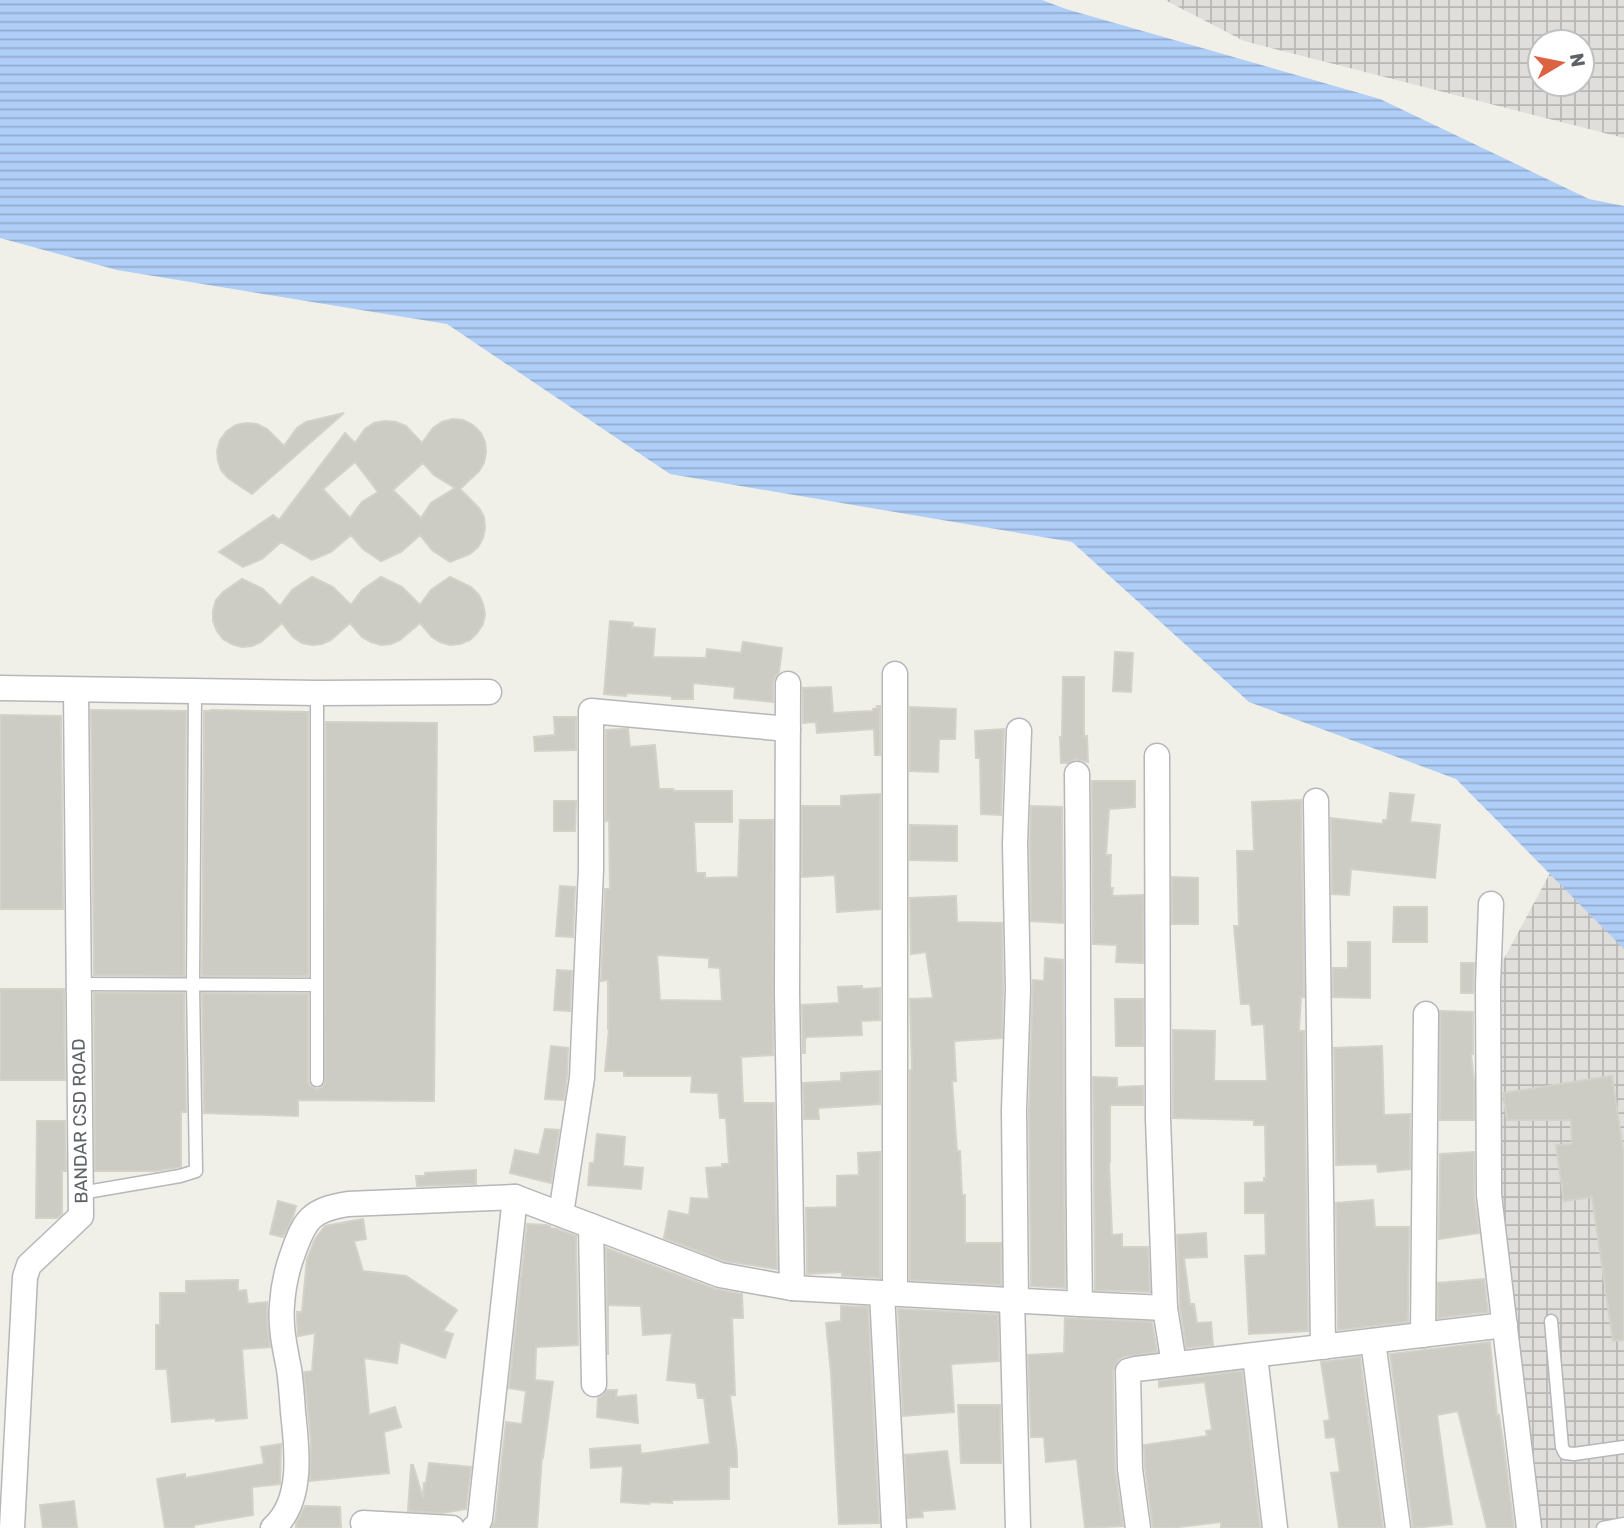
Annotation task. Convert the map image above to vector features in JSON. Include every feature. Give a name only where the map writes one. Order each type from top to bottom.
[{"type":"street","points":[[894,1528],[889,1293],[895,674]]},
{"type":"street","points":[[788,684],[787,993],[793,1288]]},
{"type":"street","points":[[0,688],[489,692]]},
{"type":"street","name":"BANDAR CSD ROAD","points":[[12,1528],[24,1277],[29,1265],[81,1216],[76,690]]},
{"type":"street","points":[[561,1214],[582,1079],[591,869],[591,711],[788,729]]},
{"type":"street","points":[[1018,1528],[1014,1110],[1018,989],[1015,844],[1020,731]]},
{"type":"street","points":[[1157,756],[1158,1119],[1165,1308],[1174,1364]]},
{"type":"street","points":[[1077,774],[1080,1304]]},
{"type":"street","points":[[1316,801],[1323,1347]]},
{"type":"street","points":[[1490,904],[1489,1195],[1530,1528]]},
{"type":"street","points":[[1423,1335],[1426,1014]]},
{"type":"street","points":[[474,1528],[480,1519],[515,1196]]},
{"type":"street","points":[[273,1528],[282,1520],[288,1509],[298,1456],[281,1307],[288,1267],[300,1231],[313,1214],[330,1207],[515,1196],[720,1275],[793,1288],[1165,1308]]},
{"type":"street","points":[[591,1226],[594,1384]]},
{"type":"street","points":[[1138,1528],[1130,1469],[1128,1371],[1505,1325]]},
{"type":"street","points":[[1373,1341],[1398,1528]]},
{"type":"street","points":[[1255,1356],[1275,1528]]},
{"type":"street","points":[[363,1523],[452,1528]]},
{"type":"lane","points":[[81,1193],[196,1171],[193,985],[195,691]]},
{"type":"lane","points":[[317,692],[317,1080]]},
{"type":"lane","points":[[79,984],[316,985]]},
{"type":"lane","points":[[1551,1321],[1562,1447],[1565,1453],[1624,1447]]},
{"type":"lane","points":[[1603,1528],[1624,1524]]},
{"type":"shaded area","points":[[1165,0],[1624,0],[1624,138],[1244,41]]},
{"type":"shaded area","points":[[1550,873],[1624,946],[1624,1528],[1539,1528],[1499,1205],[1490,985]]},
{"type":"water","points":[[0,0],[1042,0],[1380,99],[1589,199],[1624,206],[1624,949],[1456,779],[1249,702],[1072,542],[670,474],[447,324],[117,270],[0,238]]},
{"type":"building","points":[[344,413],[252,494],[221,470],[217,451],[220,440],[236,425],[257,424],[267,429],[284,446],[297,428],[306,422]]},
{"type":"building","points":[[463,420],[481,433],[485,442],[484,463],[460,489],[484,517],[483,538],[470,554],[450,562],[432,550],[420,535],[401,552],[381,561],[363,549],[351,535],[331,552],[312,560],[281,542],[262,559],[243,567],[219,552],[273,515],[279,520],[345,433],[355,443],[365,429],[374,423],[396,422],[406,426],[422,443],[433,428],[442,422]],"holes":[[[355,462],[378,492],[362,502],[350,518],[323,489]],[[423,463],[434,475],[455,488],[431,503],[421,518],[393,490]]]},
{"type":"building","points":[[312,577],[333,587],[351,605],[362,590],[381,577],[402,587],[420,605],[431,590],[450,577],[471,587],[479,595],[485,614],[483,624],[470,640],[450,645],[432,637],[420,623],[400,640],[381,645],[362,637],[350,623],[331,640],[312,645],[293,637],[282,623],[261,642],[252,646],[232,644],[223,639],[217,631],[213,621],[216,600],[242,579],[263,589],[280,606],[292,590]]},
{"type":"building","points":[[610,621],[655,629],[653,657],[706,658],[707,649],[741,653],[743,642],[782,648],[779,672],[773,683],[773,702],[734,698],[735,687],[693,683],[693,699],[626,693],[626,696],[604,694]]},
{"type":"building","points":[[1115,652],[1133,653],[1131,692],[1113,691]]},
{"type":"building","points":[[1063,677],[1084,677],[1084,736],[1087,736],[1088,762],[1076,759],[1061,763]]},
{"type":"building","points":[[831,687],[833,713],[873,711],[880,706],[880,755],[875,755],[874,729],[817,733],[816,722],[803,723],[803,688]]},
{"type":"building","points":[[910,707],[956,709],[955,739],[939,739],[938,772],[910,771]]},
{"type":"building","points":[[91,710],[186,711],[184,976],[94,975]]},
{"type":"building","points":[[204,711],[308,712],[308,976],[202,976]]},
{"type":"building","points":[[0,715],[61,716],[63,909],[0,909]]},
{"type":"building","points":[[554,717],[576,717],[576,750],[535,751],[534,737],[555,735]]},
{"type":"building","points":[[326,722],[437,723],[434,1101],[298,1100],[298,1116],[204,1113],[202,993],[308,994],[308,1081],[316,1089],[325,1084]]},
{"type":"building","points":[[628,729],[630,747],[655,745],[659,789],[732,791],[732,822],[694,822],[696,873],[705,873],[705,878],[738,877],[740,820],[773,820],[773,1055],[741,1057],[743,1103],[774,1103],[777,1269],[724,1261],[664,1238],[669,1211],[689,1215],[691,1198],[709,1199],[706,1168],[729,1164],[726,1118],[720,1118],[718,1093],[691,1092],[692,1076],[624,1076],[624,1071],[605,1071],[609,1029],[608,980],[601,981],[605,889],[610,889],[609,820],[606,821],[606,730]],"holes":[[[657,955],[709,958],[709,967],[720,968],[722,1001],[660,1000]]]},
{"type":"building","points":[[1004,729],[1001,815],[981,814],[980,758],[976,758],[975,731]]},
{"type":"building","points":[[1092,781],[1135,781],[1135,807],[1109,809],[1106,855],[1111,855],[1112,896],[1143,895],[1143,963],[1116,962],[1117,945],[1093,944]]},
{"type":"building","points":[[1390,793],[1414,795],[1410,822],[1440,825],[1435,878],[1351,869],[1349,895],[1332,894],[1331,818],[1383,824],[1383,820],[1387,820]]},
{"type":"building","points":[[880,794],[880,909],[837,912],[835,875],[802,877],[802,806],[841,806],[841,796]]},
{"type":"building","points":[[1301,800],[1304,997],[1301,997],[1299,1031],[1304,1031],[1308,1331],[1249,1334],[1245,1256],[1266,1255],[1265,1213],[1245,1213],[1245,1183],[1264,1182],[1266,1178],[1265,1125],[1254,1125],[1254,1120],[1173,1118],[1173,1030],[1215,1031],[1214,1081],[1267,1081],[1264,1024],[1252,1025],[1250,1004],[1241,1004],[1234,926],[1239,926],[1237,851],[1254,851],[1252,802]]},
{"type":"building","points":[[554,801],[576,801],[575,831],[554,831]]},
{"type":"building","points":[[1031,806],[1062,807],[1063,923],[1031,921]]},
{"type":"building","points":[[910,825],[957,826],[957,861],[910,860]]},
{"type":"building","points":[[1172,877],[1198,878],[1198,924],[1172,924]]},
{"type":"building","points":[[560,886],[575,887],[573,937],[556,936]]},
{"type":"building","points":[[956,896],[957,922],[1002,923],[1002,1038],[954,1041],[956,1081],[952,1081],[962,1195],[965,1195],[965,1243],[1001,1243],[1001,1285],[910,1280],[910,999],[933,998],[926,952],[911,954],[910,898]]},
{"type":"building","points":[[1394,907],[1427,907],[1427,942],[1393,942]]},
{"type":"building","points":[[1348,942],[1370,942],[1370,998],[1333,997],[1333,968],[1348,968]]},
{"type":"building","points":[[1045,958],[1063,960],[1065,1288],[1031,1286],[1029,1110],[1033,980],[1044,981]]},
{"type":"building","points":[[1461,963],[1474,963],[1473,993],[1461,993]]},
{"type":"building","points":[[557,970],[572,971],[570,1011],[554,1010]]},
{"type":"building","points":[[862,986],[862,989],[880,988],[880,1020],[861,1021],[862,1035],[807,1037],[803,1053],[802,1005],[839,1003],[838,987]]},
{"type":"building","points":[[0,989],[64,989],[65,1080],[0,1080]]},
{"type":"building","points":[[94,993],[184,993],[186,1112],[181,1112],[181,1167],[155,1171],[95,1171]]},
{"type":"building","points":[[1115,999],[1143,999],[1143,1046],[1116,1046]]},
{"type":"building","points":[[1440,1011],[1473,1012],[1471,1054],[1474,1120],[1440,1120]]},
{"type":"building","points":[[551,1046],[568,1048],[564,1100],[545,1099]]},
{"type":"building","points":[[1382,1046],[1384,1115],[1410,1114],[1410,1169],[1378,1172],[1377,1164],[1336,1165],[1334,1048]]},
{"type":"building","points":[[880,1071],[880,1104],[818,1108],[819,1119],[804,1119],[803,1083],[841,1081],[841,1073]]},
{"type":"building","points":[[1612,1076],[1624,1155],[1624,1340],[1613,1341],[1592,1197],[1564,1201],[1556,1145],[1572,1144],[1571,1120],[1507,1120],[1503,1094]]},
{"type":"building","points":[[1093,1077],[1117,1078],[1117,1087],[1143,1086],[1143,1105],[1110,1105],[1109,1162],[1112,1235],[1122,1234],[1122,1247],[1148,1247],[1150,1292],[1095,1290]]},
{"type":"building","points":[[37,1121],[65,1121],[66,1171],[62,1171],[62,1214],[57,1218],[36,1218]]},
{"type":"building","points":[[545,1129],[559,1130],[551,1183],[510,1173],[515,1150],[539,1155]]},
{"type":"building","points":[[597,1134],[625,1137],[623,1166],[643,1168],[641,1189],[588,1185]]},
{"type":"building","points":[[880,1152],[880,1278],[842,1276],[842,1272],[807,1274],[806,1208],[837,1207],[837,1176],[859,1175],[858,1153]]},
{"type":"building","points":[[1474,1152],[1474,1195],[1479,1233],[1439,1239],[1440,1154]]},
{"type":"building","points":[[476,1170],[476,1184],[417,1186],[416,1176],[425,1176],[425,1173]]},
{"type":"building","points":[[1373,1200],[1375,1227],[1409,1227],[1408,1322],[1338,1330],[1336,1203]]},
{"type":"building","points":[[278,1201],[296,1206],[283,1237],[270,1234]]},
{"type":"building","points":[[363,1219],[366,1239],[354,1241],[363,1271],[406,1276],[457,1310],[443,1331],[453,1334],[445,1358],[400,1342],[397,1363],[364,1358],[369,1415],[395,1407],[401,1427],[384,1432],[389,1473],[310,1481],[311,1441],[304,1372],[312,1371],[315,1333],[298,1336],[297,1320],[297,1312],[302,1312],[307,1259],[315,1239],[325,1226]]},
{"type":"building","points":[[527,1224],[546,1225],[576,1236],[578,1345],[536,1347],[535,1380],[553,1382],[542,1456],[537,1528],[492,1528],[506,1422],[522,1424],[526,1391],[509,1388]]},
{"type":"building","points":[[1206,1233],[1207,1257],[1184,1258],[1190,1304],[1194,1304],[1197,1323],[1211,1322],[1213,1345],[1186,1348],[1180,1307],[1177,1235]]},
{"type":"building","points":[[606,1248],[715,1289],[742,1294],[743,1318],[732,1318],[735,1395],[730,1395],[737,1467],[729,1467],[729,1499],[672,1500],[672,1503],[649,1504],[621,1502],[623,1466],[591,1468],[590,1449],[640,1445],[641,1454],[710,1444],[704,1398],[698,1398],[696,1383],[667,1380],[672,1333],[643,1335],[641,1306],[608,1305],[608,1355]]},
{"type":"building","points":[[1484,1279],[1488,1312],[1438,1318],[1438,1283]]},
{"type":"building","points":[[238,1280],[238,1291],[246,1290],[248,1304],[267,1302],[270,1347],[242,1349],[247,1418],[172,1422],[167,1369],[156,1369],[156,1325],[160,1325],[160,1293],[186,1293],[186,1281]]},
{"type":"building","points":[[841,1306],[868,1307],[879,1523],[839,1524],[826,1323],[841,1321]]},
{"type":"building","points":[[898,1309],[998,1314],[999,1361],[951,1364],[954,1412],[903,1416]]},
{"type":"building","points":[[1065,1318],[1152,1322],[1157,1352],[1124,1357],[1118,1360],[1113,1371],[1115,1469],[1123,1526],[1085,1528],[1077,1459],[1046,1462],[1044,1437],[1031,1437],[1028,1355],[1064,1353]]},
{"type":"building","points":[[1490,1342],[1497,1416],[1499,1415],[1514,1528],[1487,1528],[1458,1411],[1437,1415],[1452,1524],[1413,1528],[1390,1354]]},
{"type":"building","points":[[1360,1357],[1383,1528],[1339,1528],[1331,1473],[1340,1472],[1335,1437],[1326,1438],[1324,1421],[1330,1420],[1321,1362]]},
{"type":"building","points":[[1242,1371],[1260,1528],[1221,1528],[1221,1522],[1153,1528],[1144,1445],[1207,1436],[1206,1431],[1212,1430],[1205,1382],[1159,1387],[1159,1381]]},
{"type":"building","points":[[607,1390],[617,1390],[616,1397],[636,1395],[638,1423],[597,1417],[598,1398]]},
{"type":"building","points":[[958,1405],[1000,1405],[1001,1463],[961,1463]]},
{"type":"building","points":[[281,1444],[280,1484],[252,1487],[253,1515],[194,1525],[194,1528],[165,1528],[157,1479],[185,1474],[185,1478],[264,1464],[261,1447]]},
{"type":"building","points":[[947,1451],[955,1509],[922,1511],[923,1517],[908,1518],[905,1455]]},
{"type":"building","points":[[429,1463],[471,1467],[466,1509],[442,1513],[408,1511],[411,1465],[423,1498]]},
{"type":"building","points":[[74,1501],[77,1528],[43,1528],[40,1505]]},
{"type":"building","points":[[305,1506],[340,1507],[341,1528],[296,1528]]}]
